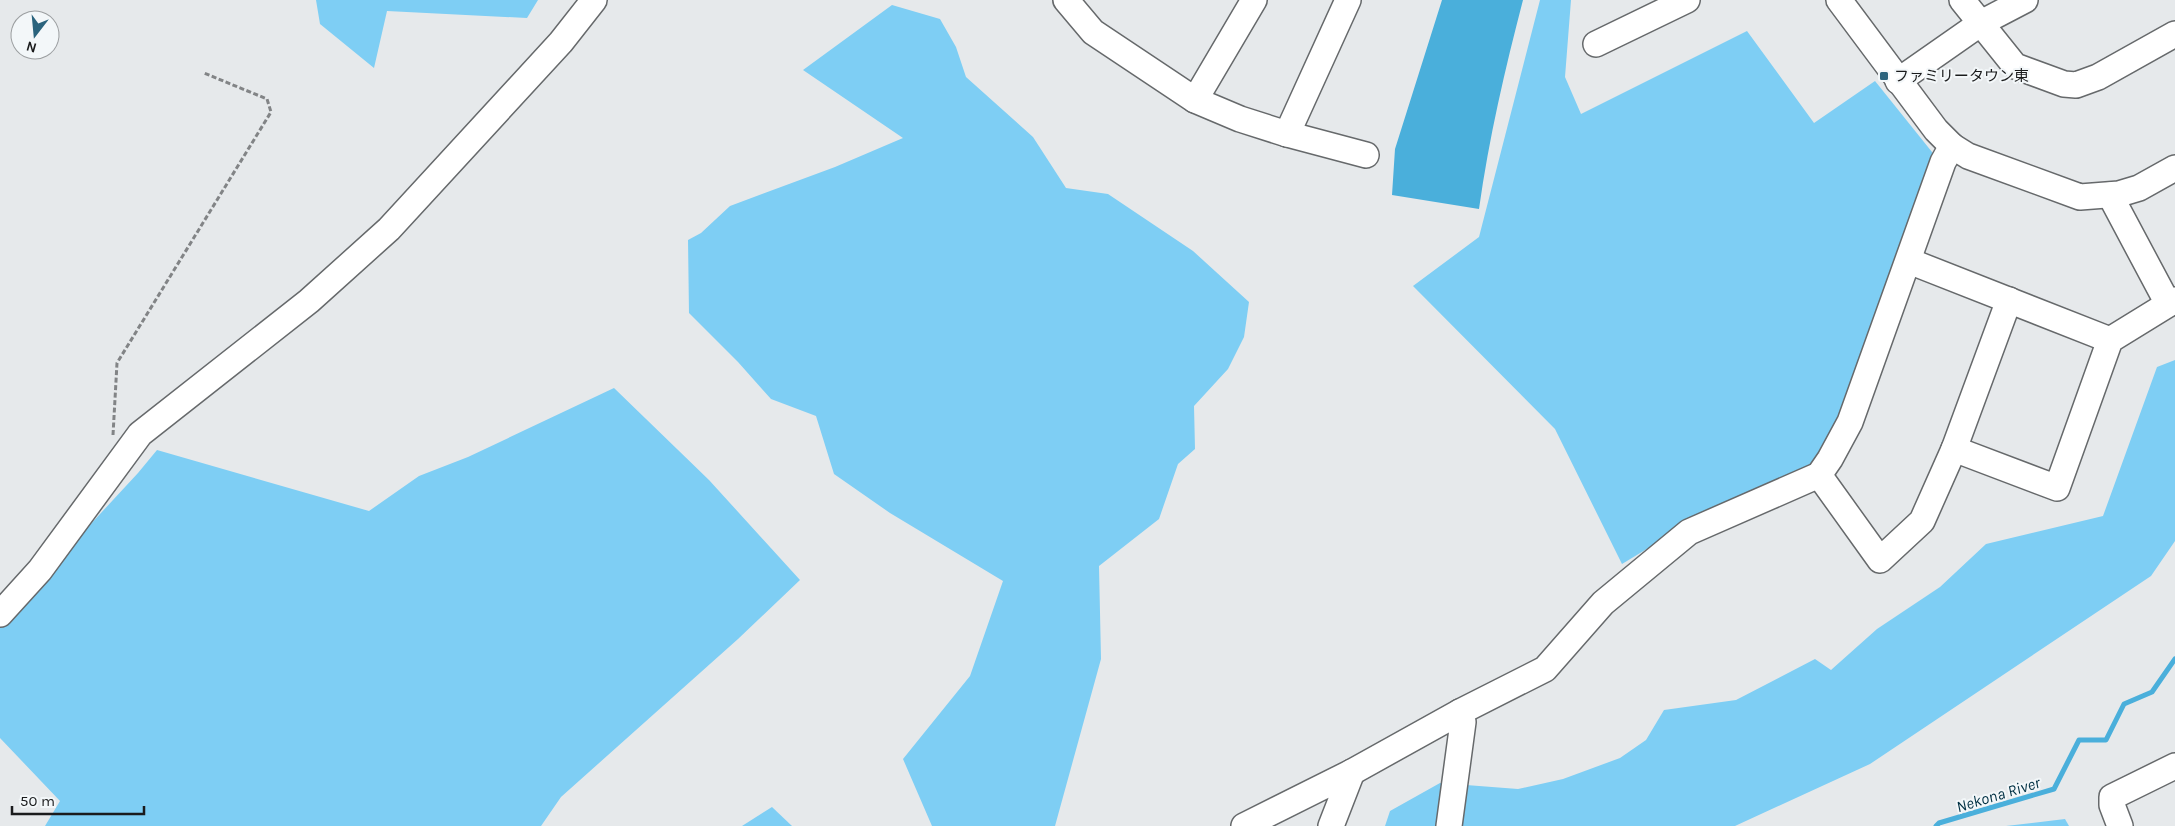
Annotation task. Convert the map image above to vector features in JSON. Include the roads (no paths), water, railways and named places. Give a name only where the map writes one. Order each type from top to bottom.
[{"type":"street","points":[[0,614],[40,570],[140,434],[309,301],[389,229],[561,42],[594,0]]},
{"type":"street","points":[[1066,0],[1093,32],[1195,100],[1240,119],[1287,134],[1366,155]]},
{"type":"street","points":[[1195,100],[1254,0]]},
{"type":"street","points":[[1596,44],[1687,0]]},
{"type":"street","points":[[1839,0],[1898,81],[1952,146],[1990,165],[2080,197],[2110,195],[2139,188],[2175,168]]},
{"type":"street","points":[[1962,0],[2015,66],[2064,84],[2076,85],[2098,77],[2175,34]]},
{"type":"street","points":[[1898,81],[1981,24],[2025,0]]},
{"type":"street","points":[[1287,134],[1345,1]]},
{"type":"street","points":[[1244,826],[1352,772],[1460,712],[1545,669],[1603,603],[1689,532],[1819,475],[1850,422],[1943,162],[1952,146]]},
{"type":"street","points":[[1954,449],[2057,488],[2110,340],[2172,302],[2110,195]]},
{"type":"street","points":[[1909,261],[2110,340]]},
{"type":"street","points":[[1819,475],[1880,560],[1922,521],[1954,449],[2009,300]]},
{"type":"street","points":[[1450,826],[1462,722],[1460,712]]},
{"type":"street","points":[[2120,826],[2112,805],[2112,797],[2175,766]]},
{"type":"street","points":[[1331,826],[1352,772]]},
{"type":"waterway","name":"Nekona River","points":[[1936,826],[1939,823],[2054,789],[2079,740],[2106,740],[2124,704],[2152,692],[2175,659]]},
{"type":"place","name":"ファミリータウン東","points":[[1884,76]]}]
